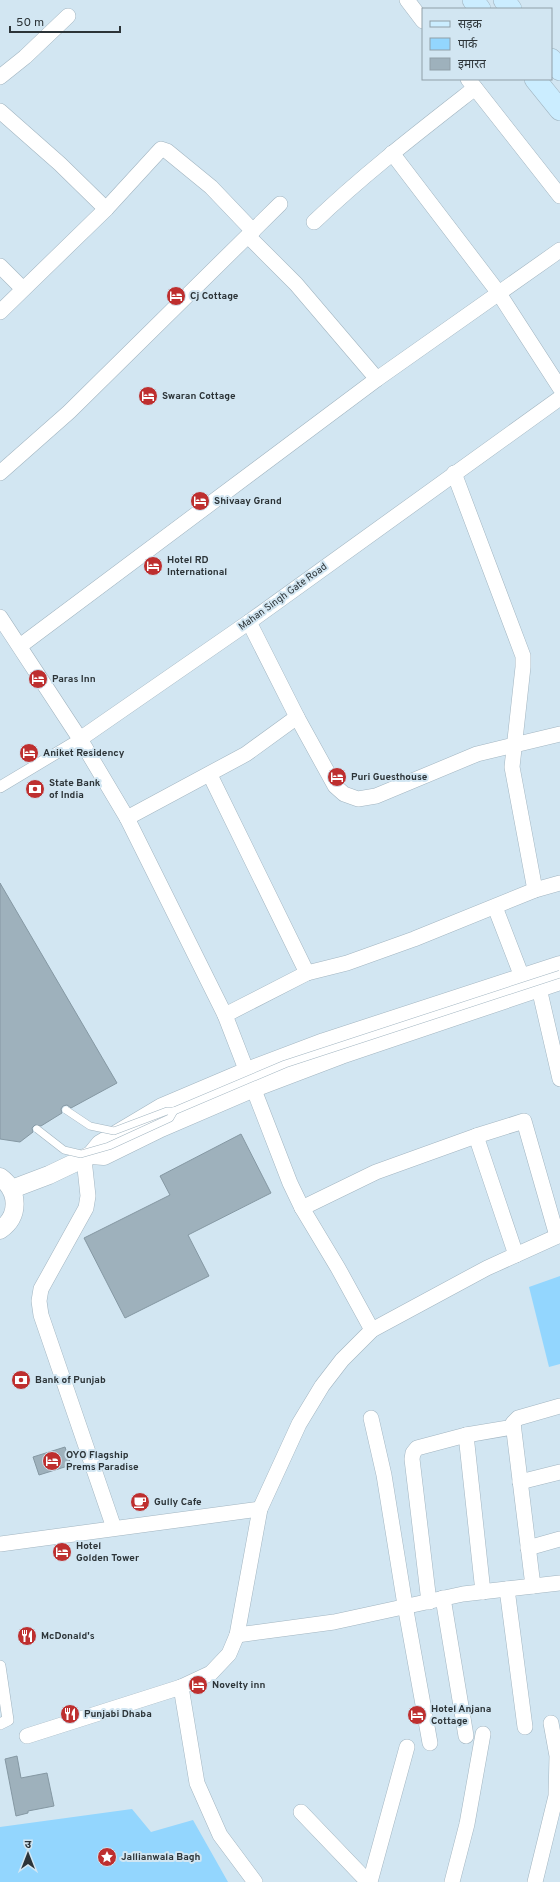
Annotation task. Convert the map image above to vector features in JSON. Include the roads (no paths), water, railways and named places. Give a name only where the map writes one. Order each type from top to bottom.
[{"type":"main road","points":[[473,0],[479,8]]},
{"type":"main road","points":[[504,0],[510,8]]},
{"type":"main road","points":[[552,60],[560,70]]},
{"type":"main road","points":[[536,80],[560,110]]},
{"type":"street","points":[[407,0],[422,20]]},
{"type":"street","points":[[0,77],[68,16]]},
{"type":"street","points":[[314,222],[471,84],[560,196]]},
{"type":"street","points":[[0,111],[60,164],[106,209]]},
{"type":"street","points":[[0,312],[106,209],[155,154],[161,149],[164,149],[211,187],[377,379]]},
{"type":"street","points":[[392,153],[498,292],[560,388]]},
{"type":"street","points":[[0,473],[69,412],[280,204]]},
{"type":"street","points":[[20,646],[377,379],[498,292],[560,250]]},
{"type":"street","points":[[0,266],[23,289]]},
{"type":"street","name":"Mahan Singh Gate Road","points":[[0,787],[80,739],[249,622],[560,398]]},
{"type":"street","points":[[454,474],[523,656],[512,767],[535,890]]},
{"type":"street","points":[[0,617],[80,739],[127,818],[225,1015],[278,1154],[302,1208],[338,1268],[372,1330]]},
{"type":"street","points":[[249,622],[297,717],[335,786],[344,794],[358,799],[376,796],[477,754],[560,734]]},
{"type":"street","points":[[127,818],[210,775],[251,750],[297,717]]},
{"type":"street","points":[[210,775],[307,973]]},
{"type":"street","points":[[225,1015],[307,973],[347,963],[414,939],[535,890],[560,883]]},
{"type":"street","points":[[495,906],[522,977]]},
{"type":"street","points":[[0,1230],[12,1218],[15,1209],[15,1199],[6,1183],[49,1175],[87,1157],[100,1144],[162,1108],[247,1071],[324,1042],[560,965]]},
{"type":"street","points":[[87,1157],[104,1156],[161,1128],[254,1088],[341,1055],[560,981]]},
{"type":"street","points":[[539,988],[560,1079]]},
{"type":"street","points":[[27,1736],[181,1687],[211,1673],[229,1654],[237,1635],[260,1509],[299,1424],[322,1386],[342,1360],[372,1330],[487,1268],[559,1236],[524,1121],[476,1136],[376,1172],[302,1208]]},
{"type":"street","points":[[476,1136],[516,1255]]},
{"type":"street","points":[[87,1157],[88,1196],[86,1208],[41,1289],[39,1301],[41,1315],[114,1528]]},
{"type":"street","points":[[533,1586],[513,1427],[514,1420],[560,1406]]},
{"type":"street","points":[[371,1418],[382,1468],[430,1743]]},
{"type":"street","points":[[429,1602],[412,1459],[413,1453],[418,1448],[466,1435],[513,1427]]},
{"type":"street","points":[[466,1435],[483,1592]]},
{"type":"street","points":[[520,1482],[560,1472]]},
{"type":"street","points":[[0,1544],[260,1509]]},
{"type":"street","points":[[528,1548],[560,1540]]},
{"type":"street","points":[[237,1635],[334,1622],[405,1605],[429,1602],[444,1598],[560,1583]]},
{"type":"street","points":[[507,1589],[525,1727]]},
{"type":"street","points":[[444,1598],[466,1736]]},
{"type":"street","points":[[0,1666],[8,1720],[0,1724]]},
{"type":"street","points":[[181,1687],[197,1782],[220,1835],[255,1882]]},
{"type":"street","points":[[535,1882],[556,1796],[556,1756],[551,1723]]},
{"type":"street","points":[[452,1882],[467,1824],[483,1734]]},
{"type":"street","points":[[301,1812],[369,1882],[408,1747]]},
{"type":"lane","points":[[66,1110],[90,1126],[114,1131],[167,1111],[174,1111],[286,1064],[560,974]]},
{"type":"lane","points":[[37,1129],[64,1150],[81,1154],[109,1146],[170,1118],[174,1111]]},
{"type":"place","name":"Cj Cottage","points":[[176,296]]},
{"type":"place","name":"Swaran Cottage","points":[[148,396]]},
{"type":"place","name":"Shivaay Grand","points":[[200,501]]},
{"type":"place","name":"Hotel RD International","points":[[153,566]]},
{"type":"place","name":"Paras Inn","points":[[38,679]]},
{"type":"place","name":"Aniket Residency","points":[[29,753]]},
{"type":"place","name":"Puri Guesthouse","points":[[337,777]]},
{"type":"place","name":"State Bank of India","points":[[35,789]]},
{"type":"place","name":"Bank of Punjab","points":[[21,1380]]},
{"type":"place","name":"OYO Flagship Prems Paradise","points":[[52,1461]]},
{"type":"place","name":"Gully Cafe","points":[[140,1502]]},
{"type":"place","name":"Hotel Golden Tower","points":[[62,1552]]},
{"type":"place","name":"McDonald's","points":[[27,1636]]},
{"type":"place","name":"Novelty inn","points":[[198,1685]]},
{"type":"place","name":"Punjabi Dhaba","points":[[70,1714]]},
{"type":"place","name":"Hotel Anjana Cottage","points":[[417,1715]]},
{"type":"place","name":"Jallianwala Bagh","points":[[107,1857]]}]
